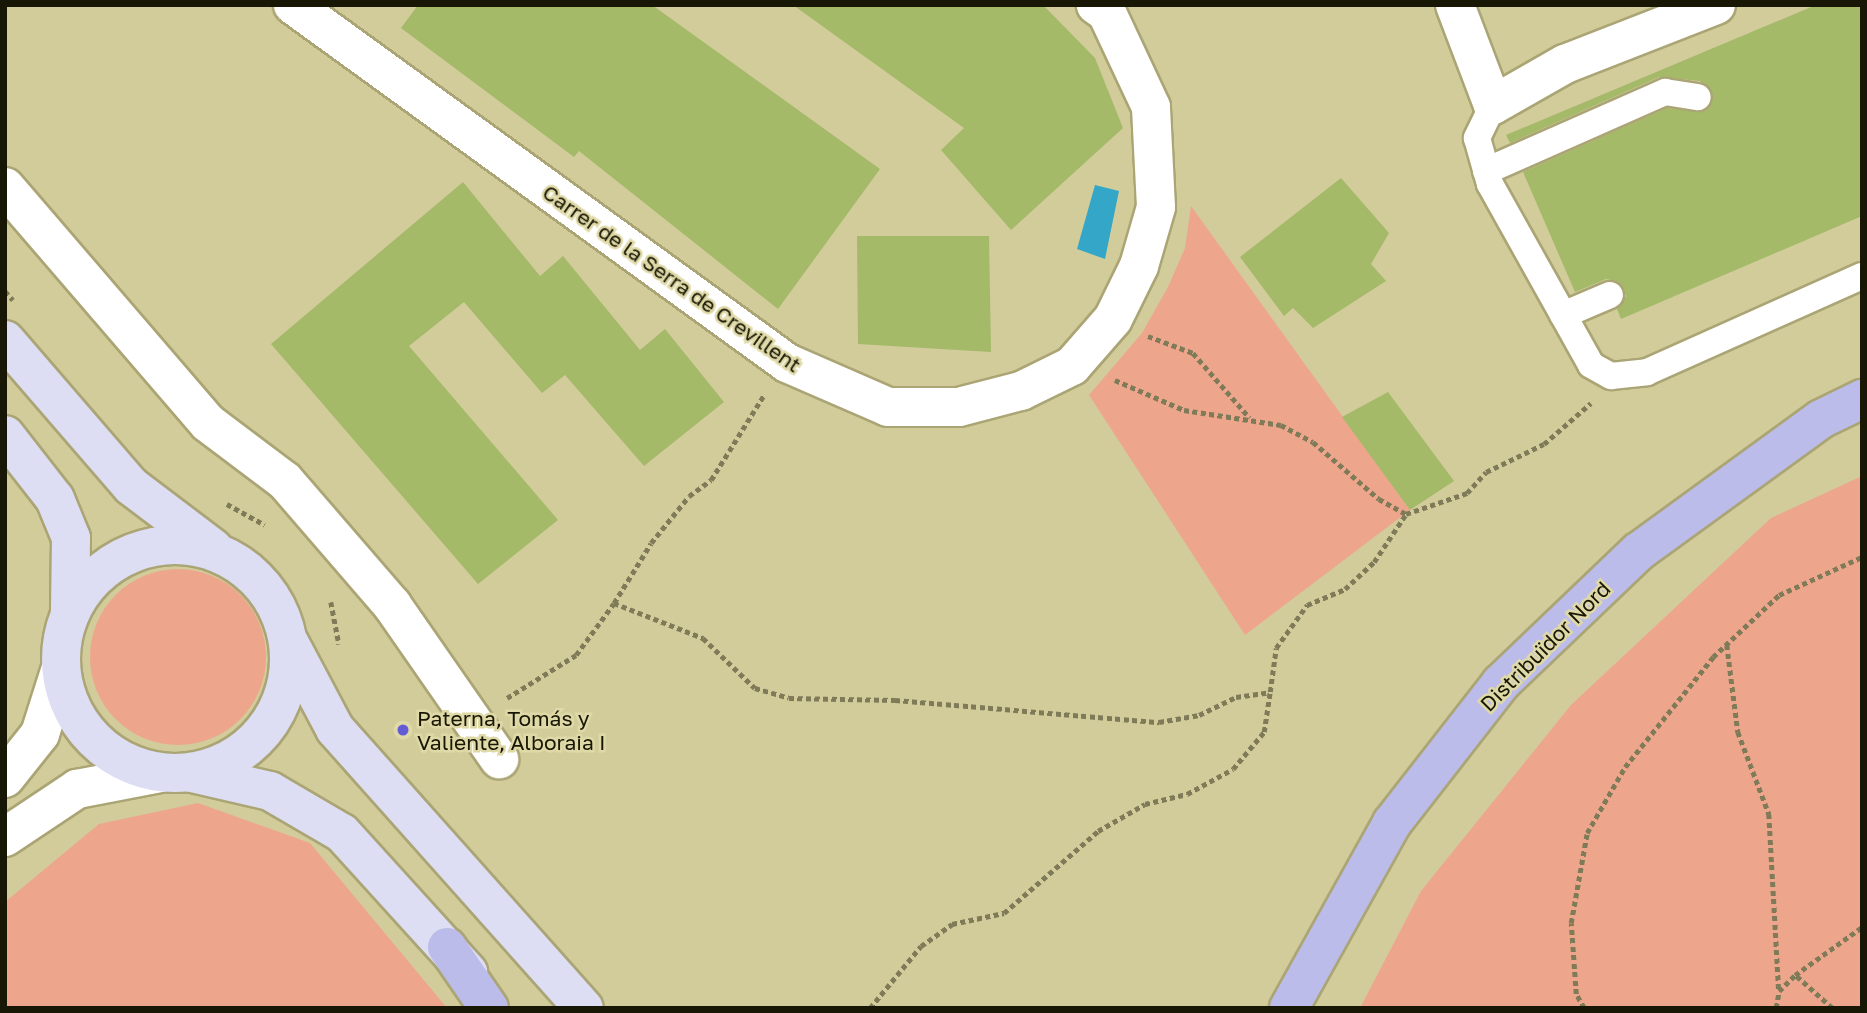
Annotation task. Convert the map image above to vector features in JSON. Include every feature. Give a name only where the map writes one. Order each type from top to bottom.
[{"type":"main road","points":[[5,340],[131,486],[255,576],[278,607],[289,643],[335,729],[584,1008]]},
{"type":"main road","name":"Distribuïdor Nord","points":[[1289,1008],[1392,823],[1501,683],[1638,552],[1790,440],[1862,399]]},
{"type":"main road","points":[[5,435],[55,499],[71,538],[70,612],[60,671],[70,708],[92,739],[124,762],[270,791],[310,811],[372,861],[500,1008]]},
{"type":"main road","points":[[70,612],[90,581],[118,558],[177,545],[224,555]]},
{"type":"main road","points":[[177,773],[226,762],[256,741],[277,712],[288,679],[289,643]]},
{"type":"main road","points":[[447,947],[489,1008]]},
{"type":"street","name":"Carrer de la Serra de Crevillent","points":[[293,5],[787,363],[888,407],[959,407],[1021,391],[1072,366],[1113,319],[1139,266],[1156,207],[1151,107],[1107,13],[1096,5]]},
{"type":"street","points":[[1455,5],[1493,105],[1565,64],[1716,5]]},
{"type":"street","points":[[5,187],[208,423],[285,481],[392,606],[499,759]]},
{"type":"street","points":[[5,778],[40,734],[60,671]]},
{"type":"street","points":[[5,837],[77,789],[177,773]]},
{"type":"lane","points":[[1486,171],[1665,92],[1698,97]]},
{"type":"lane","points":[[1493,105],[1477,138],[1486,171],[1591,365],[1611,376],[1647,372],[1862,276]]},
{"type":"lane","points":[[1563,315],[1610,295]]},
{"type":"path","points":[[1113,319],[1193,353],[1250,419]]},
{"type":"path","points":[[474,723],[544,670],[576,655],[614,603],[651,544],[689,496],[711,480],[787,363]]},
{"type":"path","points":[[870,1008],[921,946],[952,924],[1003,913],[1098,831],[1145,804],[1187,794],[1233,769],[1264,732],[1276,648],[1307,606],[1345,589],[1374,562],[1406,514],[1466,493],[1486,472],[1544,444],[1577,418],[1592,402],[1591,365]]},
{"type":"path","points":[[1072,366],[1184,410],[1250,419],[1313,442],[1379,499],[1406,514]]},
{"type":"path","points":[[1584,1008],[1576,994],[1571,923],[1587,833],[1625,766],[1727,644],[1779,596],[1860,558],[1862,564]]},
{"type":"path","points":[[614,603],[703,638],[755,688],[789,698],[895,699],[1159,722],[1270,692]]},
{"type":"path","points":[[1727,644],[1738,732],[1769,814],[1779,991],[1776,1008]]},
{"type":"path","points":[[1779,991],[1795,975],[1862,927]]},
{"type":"path","points":[[1795,975],[1832,1008]]},
{"type":"shaded area","points":[[1191,206],[1410,510],[1245,635],[1089,395],[1142,333],[1168,287],[1185,248]]},
{"type":"shaded area","points":[[1862,476],[1862,1008],[1360,1008],[1421,891],[1571,705],[1771,518]]},
{"type":"shaded area","points":[[178,569],[212,576],[240,595],[259,623],[266,657],[259,691],[240,719],[212,738],[178,745],[144,738],[116,719],[97,691],[90,657],[97,623],[116,595],[144,576]]},
{"type":"shaded area","points":[[198,803],[310,843],[447,1008],[5,1008],[5,902],[99,824]]},
{"type":"water","points":[[1095,185],[1119,191],[1105,259],[1077,249]]},
{"type":"building","points":[[418,5],[652,5],[880,169],[778,309],[579,151],[574,157],[401,28]]},
{"type":"building","points":[[793,5],[1043,5],[1095,58],[1123,128],[1011,230],[941,150],[964,128]]},
{"type":"building","points":[[1816,5],[1862,5],[1862,216],[1621,319],[1617,309],[1626,296],[1619,282],[1606,279],[1575,292],[1523,172],[1667,108],[1704,111],[1712,91],[1700,81],[1659,77],[1510,143],[1506,135]]},
{"type":"building","points":[[1341,178],[1389,233],[1371,264],[1386,281],[1313,328],[1293,308],[1284,316],[1240,257]]},
{"type":"building","points":[[463,182],[540,276],[563,256],[640,350],[665,329],[724,402],[644,466],[565,375],[542,393],[464,302],[409,346],[558,520],[478,584],[271,344]]},
{"type":"building","points":[[857,236],[989,236],[991,352],[858,344]]},
{"type":"building","points":[[1388,392],[1454,481],[1410,510],[1342,417]]},
{"type":"place","name":"Paterna, Tomás y Valiente, Alboraia I","points":[[403,730]]}]
